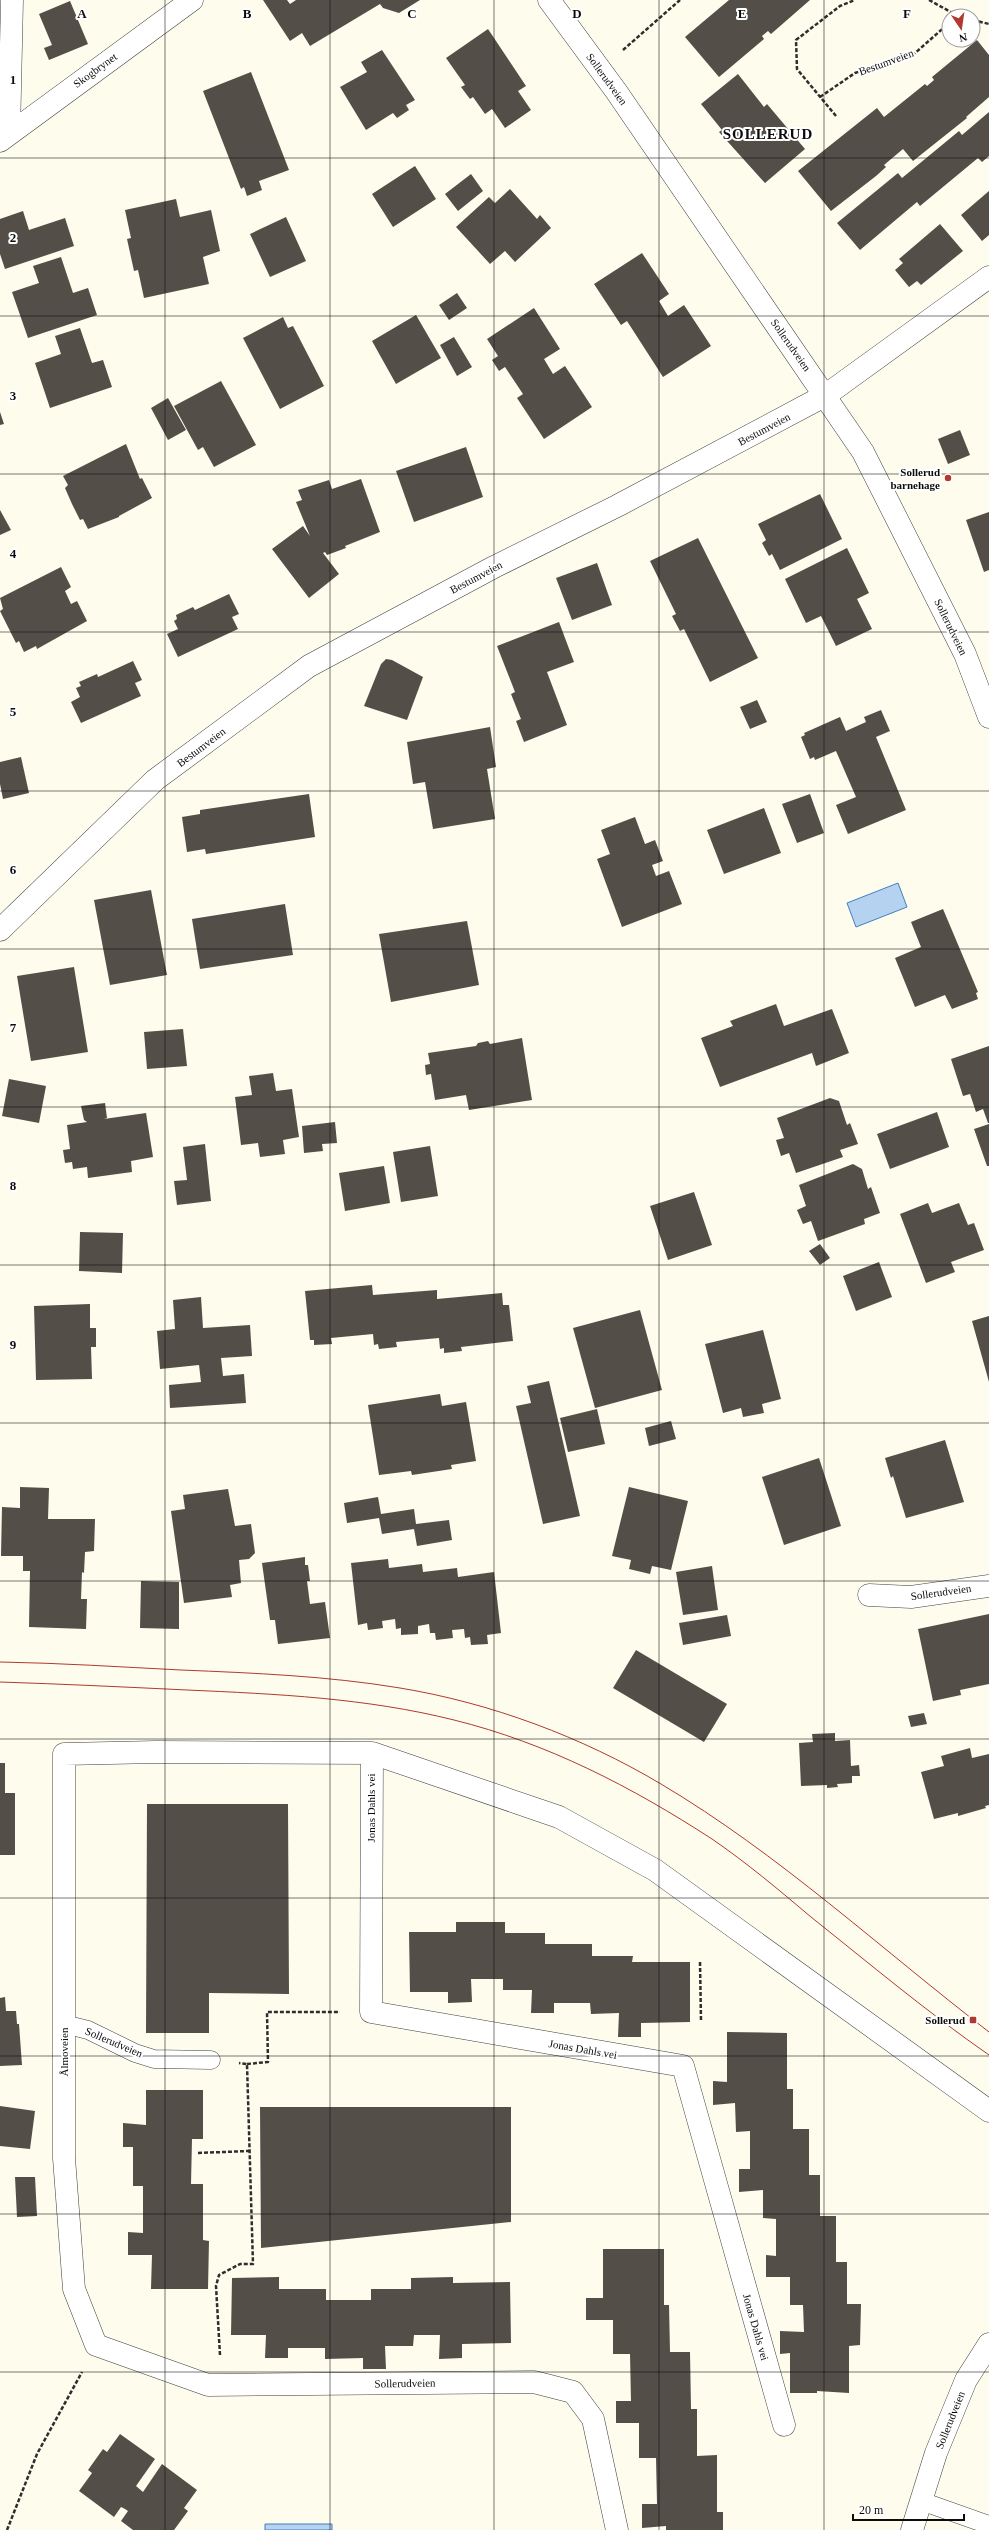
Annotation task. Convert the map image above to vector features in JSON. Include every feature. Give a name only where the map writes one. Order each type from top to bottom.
[{"type":"street","points":[[5,137],[12,0]]},
{"type":"street","name":"Skogbrynet","points":[[5,137],[192,0]]},
{"type":"street","name":"Sollerudveien","points":[[549,0],[599,69],[826,395],[863,452],[965,654],[989,717]]},
{"type":"street","name":"Bestumveien","points":[[0,930],[155,780],[309,666],[522,552],[617,506],[826,395],[989,278]]},
{"type":"street","name":"Sollerudveien","points":[[869,1595],[910,1597],[989,1586]]},
{"type":"street","name":"Ålmoveien","points":[[96,2345],[74,2289],[64,2158],[64,1754],[156,1752],[372,1754]]},
{"type":"street","points":[[372,1754],[559,1817],[655,1870],[989,2111]]},
{"type":"street","name":"Jonas Dahls vei","points":[[372,1754],[371,2012],[683,2066],[784,2425]]},
{"type":"street","name":"Sollerudveien","points":[[912,2530],[936,2453],[966,2380],[989,2344]]},
{"type":"street","name":"Sollerudveien","points":[[96,2345],[208,2385],[534,2382],[573,2392],[593,2419],[617,2530]]},
{"type":"lane","name":"Sollerudveien","points":[[64,2024],[88,2030],[135,2053],[154,2059],[211,2060]]},
{"type":"lane","points":[[921,2501],[989,2525]]},
{"type":"path","points":[[599,69],[680,0]]},
{"type":"path","points":[[836,116],[797,69],[796,40],[840,6],[855,0]]},
{"type":"path","points":[[929,0],[943,8]]},
{"type":"path","name":"Bestumveien","points":[[820,97],[855,73],[914,54],[941,30]]},
{"type":"path","points":[[700,1962],[701,2021]]},
{"type":"path","points":[[211,2060],[247,2064],[268,2062],[267,2012],[371,2012]]},
{"type":"path","points":[[222,2385],[216,2286],[218,2275],[226,2269],[240,2264],[253,2264],[247,2064]]},
{"type":"path","points":[[198,2153],[250,2151]]},
{"type":"path","points":[[7,2530],[37,2454],[96,2345]]},
{"type":"water","points":[[898,883],[907,907],[856,927],[847,903]]},
{"type":"water","points":[[265,2524],[332,2524],[332,2530],[265,2530]]},
{"type":"building","points":[[263,0],[287,0],[290,4],[296,0],[420,0],[399,13],[383,8],[380,4],[310,46],[302,33],[290,41]]},
{"type":"building","points":[[729,0],[810,0],[771,34],[768,31],[762,36],[764,39],[719,77],[685,37]]},
{"type":"building","points":[[70,1],[88,44],[49,60],[44,48],[52,45],[39,14]]},
{"type":"building","points":[[488,29],[526,86],[518,91],[531,110],[505,128],[492,109],[485,114],[473,97],[470,99],[461,87],[465,85],[446,58]]},
{"type":"building","points":[[981,45],[989,55],[989,97],[966,117],[967,118],[913,161],[903,149],[884,165],[886,167],[876,176],[831,211],[798,171],[877,108],[884,117],[925,84],[927,86],[934,80],[932,77],[967,48],[981,48]]},
{"type":"building","points":[[382,50],[415,100],[406,105],[409,110],[397,118],[393,113],[366,130],[340,87],[367,72],[361,62]]},
{"type":"building","points":[[251,72],[289,170],[259,181],[262,190],[247,196],[244,187],[241,189],[203,91]]},
{"type":"building","points":[[738,74],[764,107],[767,104],[805,149],[765,183],[719,132],[722,130],[701,104]]},
{"type":"building","points":[[989,112],[989,156],[982,162],[978,158],[920,206],[917,202],[860,250],[837,223],[898,173],[902,178],[959,131],[962,135]]},
{"type":"building","points":[[415,166],[436,199],[393,227],[372,194]]},
{"type":"building","points":[[471,174],[483,191],[458,211],[445,194]]},
{"type":"building","points":[[510,189],[537,219],[540,215],[551,228],[515,262],[505,251],[490,264],[456,227],[489,197],[495,203]]},
{"type":"building","points":[[989,191],[989,235],[982,241],[961,215]]},
{"type":"building","points":[[176,199],[180,217],[211,210],[220,251],[203,257],[209,284],[144,298],[138,270],[134,271],[127,239],[131,238],[125,210]]},
{"type":"building","points":[[23,211],[29,230],[65,218],[74,246],[5,269],[0,254],[0,219]]},
{"type":"building","points":[[286,217],[306,261],[270,277],[250,234]]},
{"type":"building","points":[[940,224],[963,251],[921,285],[917,281],[909,287],[895,270],[903,263],[899,259]]},
{"type":"building","points":[[642,253],[669,294],[659,301],[668,316],[684,305],[711,346],[663,377],[627,321],[621,325],[594,284]]},
{"type":"building","points":[[61,257],[73,293],[88,288],[97,315],[28,338],[12,292],[39,283],[33,266]]},
{"type":"building","points":[[457,293],[467,308],[449,320],[439,305]]},
{"type":"building","points":[[534,308],[560,349],[544,359],[553,374],[565,366],[592,407],[544,439],[517,398],[523,394],[505,367],[499,371],[492,360],[498,356],[487,339]]},
{"type":"building","points":[[416,315],[441,358],[396,384],[372,341]]},
{"type":"building","points":[[283,317],[288,328],[293,326],[324,386],[280,409],[243,338]]},
{"type":"building","points":[[80,328],[92,363],[103,360],[112,387],[50,408],[35,363],[61,354],[55,336]]},
{"type":"building","points":[[454,337],[472,367],[457,376],[440,345]]},
{"type":"building","points":[[221,381],[256,445],[214,467],[203,447],[198,450],[174,406]]},
{"type":"building","points":[[168,398],[186,430],[168,440],[151,408]]},
{"type":"building","points":[[0,412],[4,424],[0,425]]},
{"type":"building","points":[[960,430],[970,455],[948,464],[938,439]]},
{"type":"building","points":[[126,444],[140,479],[142,478],[152,498],[119,517],[88,529],[83,519],[80,520],[72,504],[65,488],[68,485],[63,476]]},
{"type":"building","points":[[466,447],[483,497],[414,522],[396,471]]},
{"type":"building","points":[[361,479],[380,532],[327,555],[325,552],[323,553],[339,574],[309,598],[272,549],[303,526],[310,536],[296,502],[302,500],[298,490],[329,480],[332,489]]},
{"type":"building","points":[[820,494],[842,539],[780,570],[772,554],[769,556],[762,543],[766,540],[758,524]]},
{"type":"building","points":[[0,510],[11,530],[0,535]]},
{"type":"building","points":[[989,512],[989,570],[984,572],[966,520]]},
{"type":"building","points":[[698,538],[758,658],[710,682],[684,629],[680,631],[672,616],[676,614],[650,561]]},
{"type":"building","points":[[847,548],[869,593],[857,599],[872,629],[836,646],[821,616],[806,623],[785,579]]},
{"type":"building","points":[[597,563],[612,605],[572,620],[556,578]]},
{"type":"building","points":[[61,567],[71,587],[65,591],[71,604],[77,601],[87,621],[37,649],[36,646],[24,652],[19,641],[16,643],[0,611],[3,609],[0,598]]},
{"type":"building","points":[[229,594],[239,614],[232,617],[238,629],[178,657],[167,634],[178,629],[174,621],[177,619],[176,615],[193,607],[195,610]]},
{"type":"building","points":[[559,622],[574,662],[547,672],[567,725],[524,742],[516,721],[521,719],[511,694],[515,692],[497,646]]},
{"type":"building","points":[[386,659],[392,660],[423,677],[407,720],[364,706],[381,664]]},
{"type":"building","points":[[133,661],[142,680],[135,683],[141,696],[81,723],[71,702],[80,697],[76,688],[81,686],[79,682],[97,674],[98,677]]},
{"type":"building","points":[[757,700],[767,722],[750,729],[740,707]]},
{"type":"building","points":[[881,710],[890,731],[876,737],[906,810],[848,834],[836,805],[856,797],[836,751],[815,760],[814,757],[810,759],[801,737],[805,735],[804,733],[840,717],[846,731],[866,722],[864,717]]},
{"type":"building","points":[[490,727],[496,767],[487,769],[495,819],[433,829],[425,782],[413,784],[407,742]]},
{"type":"building","points":[[21,757],[29,793],[3,799],[0,784],[0,762]]},
{"type":"building","points":[[309,794],[315,837],[206,854],[205,849],[187,852],[182,817],[200,814],[200,810]]},
{"type":"building","points":[[810,794],[824,833],[797,843],[782,804]]},
{"type":"building","points":[[764,808],[781,853],[724,874],[707,830]]},
{"type":"building","points":[[635,817],[645,844],[655,840],[663,861],[652,865],[656,876],[669,871],[682,904],[622,927],[597,859],[610,854],[601,830]]},
{"type":"building","points":[[151,890],[167,975],[110,985],[94,900]]},
{"type":"building","points":[[285,904],[293,955],[200,969],[192,919]]},
{"type":"building","points":[[943,909],[978,992],[976,993],[978,999],[952,1009],[945,995],[915,1007],[895,958],[921,947],[911,922]]},
{"type":"building","points":[[467,921],[479,985],[391,1002],[379,934]]},
{"type":"building","points":[[74,967],[88,1052],[31,1061],[17,976]]},
{"type":"building","points":[[776,1004],[784,1026],[832,1009],[849,1053],[816,1066],[812,1053],[720,1087],[701,1038],[733,1026],[730,1021]]},
{"type":"building","points":[[183,1029],[187,1066],[147,1069],[144,1032]]},
{"type":"building","points":[[522,1038],[532,1100],[469,1110],[466,1095],[435,1100],[431,1074],[426,1075],[425,1065],[430,1064],[428,1053],[476,1046],[478,1043],[488,1041],[490,1044]]},
{"type":"building","points":[[989,1046],[988,1123],[983,1109],[976,1112],[970,1094],[963,1096],[951,1059]]},
{"type":"building","points":[[273,1073],[276,1091],[292,1089],[299,1137],[283,1140],[285,1154],[260,1157],[258,1143],[241,1145],[235,1097],[252,1095],[249,1076]]},
{"type":"building","points":[[9,1079],[46,1086],[39,1123],[2,1116]]},
{"type":"building","points":[[830,1098],[839,1101],[847,1125],[850,1123],[858,1144],[840,1150],[843,1157],[796,1173],[789,1153],[781,1156],[776,1140],[784,1138],[777,1118]]},
{"type":"building","points":[[105,1103],[107,1118],[104,1119],[146,1113],[153,1157],[131,1161],[132,1172],[88,1178],[87,1167],[73,1169],[72,1162],[65,1163],[63,1150],[70,1149],[67,1125],[87,1122],[84,1120],[81,1106]]},
{"type":"building","points":[[937,1112],[949,1147],[890,1169],[877,1134]]},
{"type":"building","points":[[335,1122],[337,1143],[322,1144],[323,1151],[304,1153],[302,1126]]},
{"type":"building","points":[[989,1124],[989,1166],[987,1166],[974,1129]]},
{"type":"building","points":[[205,1144],[211,1201],[177,1205],[174,1181],[187,1180],[183,1147]]},
{"type":"building","points":[[430,1146],[438,1196],[401,1202],[393,1152]]},
{"type":"building","points":[[853,1164],[862,1169],[868,1189],[871,1187],[880,1213],[864,1219],[865,1224],[818,1241],[811,1221],[803,1224],[797,1210],[806,1206],[799,1185]]},
{"type":"building","points":[[384,1166],[390,1203],[345,1211],[339,1173]]},
{"type":"building","points":[[694,1192],[712,1245],[668,1260],[650,1206]]},
{"type":"building","points":[[928,1203],[932,1213],[959,1203],[968,1225],[974,1223],[984,1250],[951,1262],[955,1272],[926,1283],[900,1214]]},
{"type":"building","points":[[80,1232],[123,1233],[122,1273],[79,1271]]},
{"type":"building","points":[[820,1244],[830,1258],[820,1265],[809,1251]]},
{"type":"building","points":[[879,1262],[892,1297],[856,1311],[843,1276]]},
{"type":"building","points":[[372,1285],[373,1295],[437,1290],[437,1299],[502,1293],[503,1305],[509,1305],[513,1341],[461,1347],[462,1351],[444,1353],[444,1348],[440,1349],[439,1338],[396,1342],[397,1347],[379,1349],[378,1344],[374,1345],[373,1334],[331,1338],[332,1344],[314,1345],[314,1340],[310,1340],[305,1291]]},
{"type":"building","points":[[201,1297],[203,1328],[250,1325],[252,1356],[221,1358],[223,1376],[244,1374],[246,1403],[170,1408],[169,1385],[201,1382],[199,1365],[160,1369],[157,1331],[175,1329],[173,1300]]},
{"type":"building","points":[[90,1304],[90,1328],[96,1328],[96,1347],[91,1347],[92,1379],[36,1380],[34,1306]]},
{"type":"building","points":[[640,1310],[662,1390],[595,1408],[573,1328]]},
{"type":"building","points":[[989,1316],[989,1382],[972,1321]]},
{"type":"building","points":[[763,1330],[781,1399],[762,1404],[764,1413],[743,1417],[741,1408],[723,1413],[705,1344]]},
{"type":"building","points":[[549,1381],[580,1516],[543,1524],[516,1406],[531,1403],[527,1386]]},
{"type":"building","points":[[440,1394],[442,1406],[466,1402],[476,1461],[451,1465],[452,1469],[412,1475],[411,1471],[379,1475],[368,1405]]},
{"type":"building","points":[[597,1409],[605,1444],[568,1452],[560,1418]]},
{"type":"building","points":[[671,1421],[676,1439],[649,1446],[645,1428]]},
{"type":"building","points":[[945,1440],[964,1502],[906,1518],[893,1476],[891,1478],[885,1458]]},
{"type":"building","points":[[819,1458],[841,1526],[784,1545],[762,1477]]},
{"type":"building","points":[[20,1487],[49,1488],[48,1519],[95,1519],[94,1551],[85,1552],[84,1573],[82,1572],[81,1599],[87,1599],[86,1629],[29,1627],[30,1571],[23,1571],[23,1556],[1,1556],[2,1507],[20,1508]]},
{"type":"building","points":[[629,1487],[688,1501],[671,1570],[652,1566],[650,1574],[629,1569],[631,1560],[612,1556]]},
{"type":"building","points":[[228,1489],[235,1526],[251,1524],[255,1553],[249,1559],[239,1560],[241,1583],[230,1585],[232,1597],[184,1603],[171,1511],[185,1509],[183,1495]]},
{"type":"building","points":[[378,1497],[381,1514],[414,1509],[416,1524],[449,1520],[452,1540],[417,1546],[414,1529],[382,1534],[379,1518],[347,1523],[344,1503]]},
{"type":"building","points":[[305,1557],[305,1565],[308,1565],[310,1581],[307,1581],[310,1604],[325,1602],[330,1638],[278,1644],[275,1620],[270,1620],[262,1563]]},
{"type":"building","points":[[388,1559],[389,1568],[422,1564],[423,1572],[457,1568],[458,1577],[494,1572],[501,1633],[487,1635],[488,1644],[471,1645],[470,1637],[465,1638],[464,1629],[452,1630],[453,1638],[436,1640],[435,1633],[430,1633],[429,1624],[418,1626],[418,1634],[401,1635],[401,1628],[396,1629],[395,1619],[382,1621],[383,1628],[368,1630],[367,1623],[358,1625],[351,1563]]},
{"type":"building","points":[[712,1566],[718,1610],[683,1615],[676,1572]]},
{"type":"building","points":[[141,1581],[179,1582],[179,1629],[140,1628]]},
{"type":"building","points":[[989,1614],[989,1684],[960,1690],[961,1695],[933,1701],[918,1629]]},
{"type":"building","points":[[727,1615],[731,1636],[683,1645],[679,1623]]},
{"type":"building","points":[[636,1650],[727,1704],[704,1742],[613,1688]]},
{"type":"building","points":[[924,1713],[927,1724],[911,1727],[908,1716]]},
{"type":"building","points":[[835,1733],[835,1741],[850,1740],[851,1766],[859,1765],[860,1776],[852,1776],[852,1783],[837,1784],[838,1787],[827,1788],[827,1785],[801,1786],[799,1743],[813,1742],[812,1734]]},
{"type":"building","points":[[970,1748],[972,1758],[989,1754],[989,1805],[985,1806],[986,1808],[958,1816],[958,1813],[934,1819],[921,1772],[944,1766],[941,1756]]},
{"type":"building","points":[[0,1763],[5,1763],[5,1793],[15,1793],[15,1855],[0,1855]]},
{"type":"building","points":[[147,1804],[288,1804],[289,1994],[209,1993],[209,2033],[146,2033]]},
{"type":"building","points":[[456,1922],[505,1922],[505,1933],[545,1933],[545,1944],[592,1944],[592,1956],[633,1956],[632,1962],[690,1962],[690,2022],[641,2023],[641,2037],[618,2037],[619,2013],[591,2014],[590,2003],[554,2003],[554,2013],[531,2013],[532,1990],[503,1990],[503,1979],[471,1979],[472,2002],[448,2003],[448,1992],[410,1992],[409,1932],[456,1932]]},
{"type":"building","points":[[5,1997],[6,2011],[16,2011],[17,2024],[19,2024],[22,2065],[0,2066],[0,1998]]},
{"type":"building","points":[[727,2032],[787,2033],[787,2089],[793,2089],[793,2129],[809,2129],[809,2175],[820,2175],[820,2216],[836,2216],[836,2262],[847,2262],[847,2304],[861,2304],[860,2345],[849,2346],[849,2393],[817,2391],[817,2393],[790,2393],[790,2353],[780,2354],[780,2331],[804,2332],[803,2305],[790,2305],[790,2277],[766,2277],[766,2255],[776,2256],[776,2219],[763,2218],[763,2190],[739,2192],[739,2169],[750,2169],[750,2131],[736,2132],[735,2103],[713,2105],[713,2081],[727,2082]]},
{"type":"building","points":[[146,2090],[203,2090],[203,2139],[192,2139],[191,2184],[203,2184],[203,2240],[209,2241],[208,2289],[151,2289],[152,2255],[128,2255],[128,2232],[143,2233],[143,2186],[133,2186],[133,2147],[123,2147],[123,2123],[146,2125]]},
{"type":"building","points":[[0,2106],[35,2111],[30,2149],[0,2146]]},
{"type":"building","points":[[260,2107],[511,2107],[511,2222],[261,2248]]},
{"type":"building","points":[[15,2177],[35,2177],[37,2216],[17,2217]]},
{"type":"building","points":[[603,2249],[664,2249],[664,2305],[669,2305],[670,2352],[690,2352],[691,2409],[697,2409],[697,2456],[717,2455],[717,2512],[723,2512],[723,2530],[666,2530],[666,2526],[642,2528],[642,2504],[657,2504],[656,2458],[639,2458],[639,2423],[616,2423],[616,2401],[631,2401],[630,2354],[613,2354],[613,2320],[586,2320],[586,2298],[603,2298]]},
{"type":"building","points":[[279,2277],[279,2289],[326,2289],[326,2300],[371,2300],[371,2289],[411,2289],[411,2278],[453,2277],[453,2283],[510,2282],[511,2343],[462,2344],[462,2358],[439,2359],[440,2335],[414,2335],[413,2346],[385,2346],[386,2369],[363,2369],[363,2358],[325,2359],[325,2348],[288,2348],[288,2358],[265,2358],[266,2335],[231,2335],[232,2278]]},
{"type":"building","points":[[120,2434],[155,2459],[136,2486],[143,2492],[162,2464],[197,2490],[184,2508],[188,2511],[174,2530],[133,2530],[121,2521],[128,2511],[121,2507],[114,2517],[79,2491],[92,2473],[88,2470],[103,2449],[107,2452]]},
{"type":"tram line","points":[[0,1662],[263,1674],[373,1684],[400,1688],[468,1703],[535,1724],[600,1751],[661,1784],[705,1811],[788,1871],[989,2032]]},
{"type":"tram line","points":[[0,1682],[254,1693],[321,1698],[388,1707],[454,1720],[522,1741],[555,1754],[620,1785],[712,1839],[763,1877],[921,2005],[989,2055]]},
{"type":"place","name":"Sollerud barnehage","points":[[948,478]]},
{"type":"place","name":"Sollerud","points":[[973,2020]]},
{"type":"district","name":"SOLLERUD","points":[[768,134]]}]
